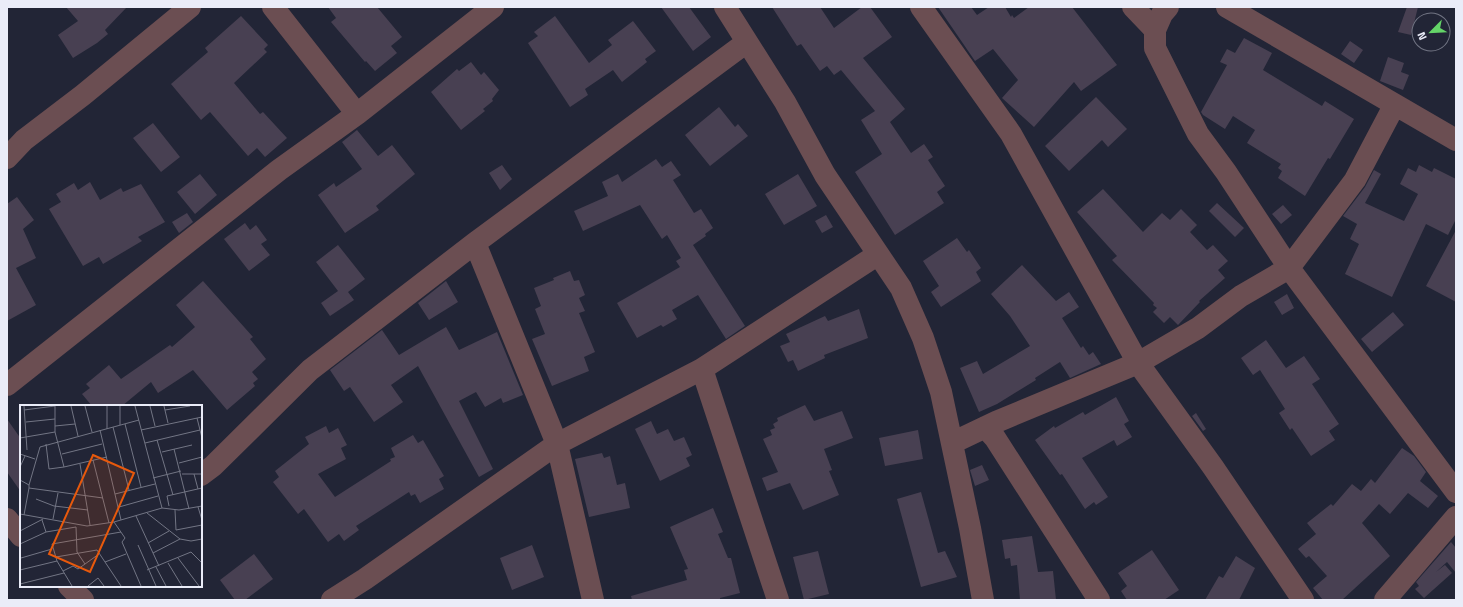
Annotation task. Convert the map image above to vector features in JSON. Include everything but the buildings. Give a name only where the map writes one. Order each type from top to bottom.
[{"type":"street","points":[[7,158],[24,140],[83,95],[190,7]]},
{"type":"street","points":[[273,7],[357,114]]},
{"type":"street","points":[[7,385],[279,170],[357,114],[493,7]]},
{"type":"street","points":[[724,7],[785,102],[825,175],[877,255],[901,288],[922,338],[941,392],[983,600]]},
{"type":"street","points":[[921,7],[1011,134],[1138,363],[1213,467],[1303,600]]},
{"type":"street","points":[[1133,7],[1155,30]]},
{"type":"street","points":[[1168,7],[1162,14],[1155,30],[1155,48],[1198,134],[1226,172],[1289,268],[1456,492]]},
{"type":"street","points":[[1227,7],[1272,32],[1394,106],[1456,140]]},
{"type":"street","points":[[202,474],[213,466],[310,370],[475,243],[747,42]]},
{"type":"street","points":[[952,443],[985,427],[1138,363],[1198,328],[1241,296],[1289,268],[1355,180],[1394,106]]},
{"type":"street","points":[[475,243],[557,444],[593,600]]},
{"type":"street","points":[[332,600],[371,575],[557,444],[702,369],[877,255]]},
{"type":"street","points":[[702,369],[778,600]]},
{"type":"street","points":[[985,427],[995,438],[1099,600]]},
{"type":"street","points":[[1385,600],[1456,517]]},
{"type":"street","points":[[7,518],[20,535]]},
{"type":"street","points":[[70,587],[83,600]]}]
